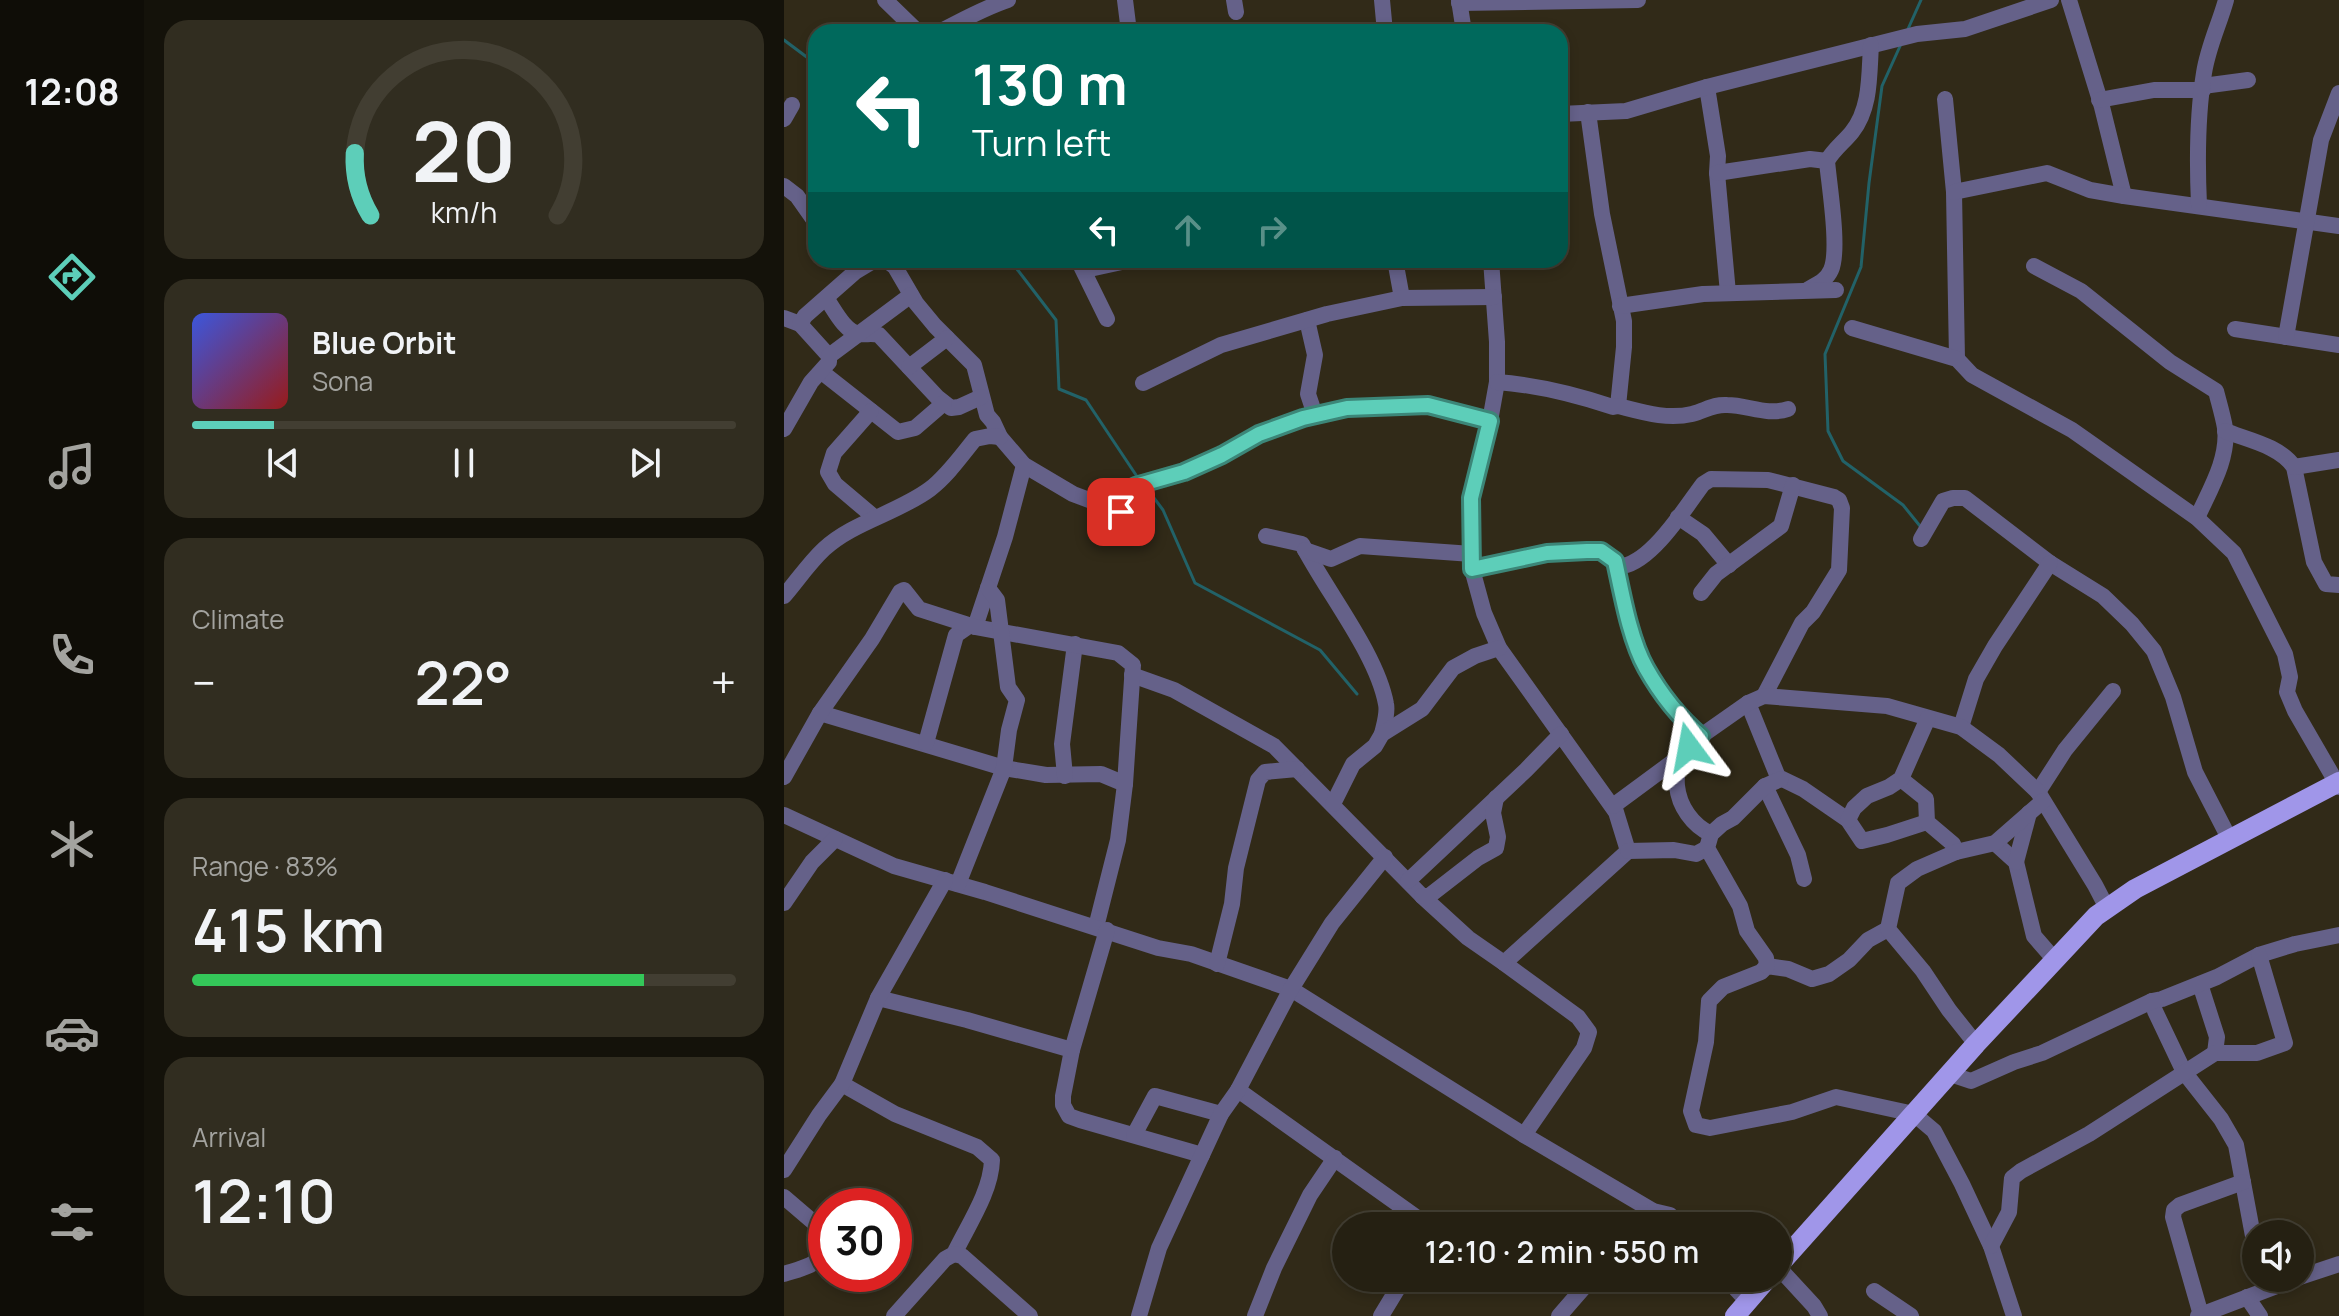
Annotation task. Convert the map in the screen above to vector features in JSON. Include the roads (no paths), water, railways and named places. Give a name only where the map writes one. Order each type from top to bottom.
[{"type":"main road","points":[[1792,1251],[1976,1044],[2096,916],[2135,889],[2338,784]]},
{"type":"main road","points":[[1741,1309],[1756,1292]]},
{"type":"street","points":[[885,0],[910,24]]},
{"type":"street","points":[[954,24],[1008,0]]},
{"type":"street","points":[[1125,0],[1128,24]]},
{"type":"street","points":[[1382,0],[1384,24]]},
{"type":"street","points":[[1463,24],[1459,1],[1638,0]]},
{"type":"street","points":[[1568,113],[1626,111],[1871,45],[1917,34],[1965,29],[2051,0]]},
{"type":"street","points":[[2069,0],[2124,196]]},
{"type":"street","points":[[2199,205],[2197,159],[2203,88],[2211,41],[2226,0]]},
{"type":"street","points":[[1807,290],[1823,281],[1832,268],[1834,248],[1827,161],[1863,117],[1868,95],[1871,45]]},
{"type":"street","points":[[2099,100],[2154,90],[2203,88],[2248,80]]},
{"type":"street","points":[[1707,87],[1718,156],[1728,293]]},
{"type":"street","points":[[2286,337],[2321,140],[2339,93]]},
{"type":"street","points":[[1945,99],[1954,192],[1957,359]]},
{"type":"street","points":[[1588,112],[1602,214],[1624,321],[1618,406]]},
{"type":"street","points":[[1717,173],[1810,159],[1827,161]]},
{"type":"street","points":[[1954,192],[2047,173],[2075,185],[2124,196],[2339,226]]},
{"type":"street","points":[[784,186],[797,196],[808,212]]},
{"type":"street","points":[[2034,266],[2081,291],[2170,362],[2216,391],[2225,431],[2220,468],[2197,518]]},
{"type":"street","points":[[784,429],[811,382],[829,362],[829,356],[792,321],[826,298],[848,268]]},
{"type":"street","points":[[896,268],[911,295],[974,365],[987,415],[1000,437],[1024,465],[1073,494],[1121,512],[1135,486],[1184,472],[1259,434],[1315,415],[1347,408],[1428,405],[1490,421]]},
{"type":"street","points":[[1082,268],[1107,319]]},
{"type":"street","points":[[1396,268],[1402,298]]},
{"type":"street","points":[[1492,268],[1497,382],[1471,498],[1472,561],[1484,613],[1499,648],[1613,806],[1628,851]]},
{"type":"street","points":[[1620,306],[1703,294],[1836,290]]},
{"type":"street","points":[[829,356],[911,295]]},
{"type":"street","points":[[1143,383],[1221,345],[1307,320],[1402,298],[1494,297]]},
{"type":"street","points":[[826,298],[850,330],[879,335],[951,408],[981,397]]},
{"type":"street","points":[[1307,320],[1315,355],[1308,394],[1315,415]]},
{"type":"street","points":[[1852,328],[1957,359],[1972,375],[2072,430],[2197,518],[2234,553],[2285,654],[2290,677],[2287,692],[2295,711],[2338,784]]},
{"type":"street","points":[[2235,329],[2339,345]]},
{"type":"street","points":[[909,367],[947,338]]},
{"type":"street","points":[[819,374],[823,373],[898,432],[915,428],[944,403]]},
{"type":"street","points":[[1497,382],[1532,385],[1579,395],[1613,407],[1667,417],[1695,414],[1712,405],[1730,404],[1777,412],[1788,409]]},
{"type":"street","points":[[871,411],[834,453],[828,472],[835,484],[874,517]]},
{"type":"street","points":[[2225,431],[2279,452],[2289,460],[2294,467],[2314,562],[2326,584],[2339,585]]},
{"type":"street","points":[[784,596],[824,548],[874,517],[929,490],[950,471],[975,439],[1000,437]]},
{"type":"street","points":[[2294,467],[2339,460]]},
{"type":"street","points":[[926,743],[956,635],[972,626],[988,588],[1024,465]]},
{"type":"street","points":[[1305,550],[1331,559],[1360,546],[1391,547],[1472,561],[1601,551],[1623,566],[1642,558],[1703,484],[1711,479],[1768,480],[1839,500],[1842,508],[1839,570],[1813,612],[1802,623],[1756,700],[1701,736],[1678,758],[1613,806]]},
{"type":"street","points":[[1701,593],[1716,574],[1781,526],[1793,485]]},
{"type":"street","points":[[1921,539],[1943,501],[1965,498],[2050,563],[2103,596],[2132,624],[2154,651],[2173,697],[2195,772],[2230,840]]},
{"type":"street","points":[[1678,517],[1703,534],[1729,565]]},
{"type":"street","points":[[1266,536],[1302,544],[1365,652],[1387,707],[1382,734],[1375,746],[1353,764],[1333,804]]},
{"type":"street","points":[[1615,561],[1626,611],[1645,668],[1684,721],[1701,736]]},
{"type":"street","points":[[1961,727],[1976,679],[2050,563]]},
{"type":"street","points":[[784,1170],[842,1084],[878,998],[951,882],[1004,768],[1017,700],[1008,687],[997,600],[988,588]]},
{"type":"street","points":[[784,777],[820,713],[904,590],[919,609],[1001,633],[1118,653],[1133,665],[1118,840],[1063,1105],[1069,1116],[1202,1155]]},
{"type":"street","points":[[1065,776],[1062,744],[1075,644]]},
{"type":"street","points":[[1382,734],[1422,709],[1453,668],[1499,648]]},
{"type":"street","points":[[1132,675],[1174,690],[1274,746],[1422,896],[1468,938],[1578,1017],[1589,1032],[1584,1048],[1524,1135]]},
{"type":"street","points":[[1767,966],[1788,969],[1812,979],[1829,974],[1849,960],[1868,940],[1888,929],[1898,883],[1917,869],[1956,852],[1995,843],[2029,812],[2065,750],[2113,691]]},
{"type":"street","points":[[1756,700],[1887,706],[1961,727],[1999,755],[2041,796],[2107,908]]},
{"type":"street","points":[[1756,700],[1781,779],[1803,789],[1848,820],[1862,841],[1927,822]]},
{"type":"street","points":[[820,713],[1004,768],[1046,775],[1101,774],[1125,784]]},
{"type":"street","points":[[1848,820],[1854,808],[1867,796],[1901,779],[1928,718]]},
{"type":"street","points":[[1408,881],[1561,734]]},
{"type":"street","points":[[1678,758],[1676,781],[1679,796],[1693,822],[1709,841],[1740,906],[1747,931],[1766,958],[1767,966]]},
{"type":"street","points":[[1217,964],[1258,780],[1265,772],[1297,769]]},
{"type":"street","points":[[1504,963],[1628,851],[1674,850],[1696,854],[1722,824],[1733,818],[1765,786],[1781,779]]},
{"type":"street","points":[[1901,779],[1926,799],[1927,822],[1953,844],[1956,852]]},
{"type":"street","points":[[1765,786],[1798,855],[1804,879]]},
{"type":"street","points":[[1422,896],[1429,896],[1496,848],[1498,837],[1493,813],[1496,798]]},
{"type":"street","points":[[2029,812],[2016,862],[2034,936],[2054,959]]},
{"type":"street","points":[[784,815],[894,866],[1158,948],[1191,954],[1291,989],[1524,1135],[1657,1212]]},
{"type":"street","points":[[784,903],[812,862],[835,839]]},
{"type":"street","points":[[1995,843],[2016,862]]},
{"type":"street","points":[[1139,1316],[1159,1248],[1221,1114],[1238,1090],[1291,989],[1332,923],[1385,857]]},
{"type":"street","points":[[1888,929],[1976,1044]]},
{"type":"street","points":[[1950,1074],[1971,1081],[2042,1053],[2152,1001],[2217,977],[2259,955],[2339,935]]},
{"type":"street","points":[[1991,1246],[2009,1212],[2012,1178],[2033,1163],[2089,1134],[2215,1053],[2257,1053],[2285,1043],[2259,955]]},
{"type":"street","points":[[1767,966],[1761,972],[1723,987],[1709,1001],[1706,1042],[1691,1111],[1696,1125],[1710,1128],[1792,1112],[1836,1097],[1914,1114],[1934,1131],[1991,1246],[2014,1316]]},
{"type":"street","points":[[2200,984],[2217,1037],[2215,1053]]},
{"type":"street","points":[[878,998],[1072,1050]]},
{"type":"street","points":[[2152,1001],[2184,1072],[2221,1119],[2236,1145],[2249,1220]]},
{"type":"street","points":[[842,1084],[895,1114],[977,1147],[992,1160],[985,1190],[954,1254],[945,1259],[894,1316]]},
{"type":"street","points":[[1238,1090],[1409,1212]]},
{"type":"street","points":[[1134,1135],[1155,1096],[1221,1114]]},
{"type":"street","points":[[1255,1316],[1274,1268],[1310,1195],[1335,1158]]},
{"type":"street","points":[[2243,1182],[2180,1205],[2174,1210],[2173,1217],[2199,1316],[2253,1292]]},
{"type":"street","points":[[784,1197],[808,1218]]},
{"type":"street","points":[[954,1254],[962,1256],[1030,1316]]},
{"type":"street","points":[[2314,1273],[2339,1264]]},
{"type":"street","points":[[784,1274],[808,1266]]},
{"type":"street","points":[[1792,1282],[1820,1316]]},
{"type":"street","points":[[1874,1291],[1911,1316]]},
{"type":"street","points":[[1381,1316],[1396,1292]]},
{"type":"street","points":[[1559,1316],[1580,1292]]},
{"type":"street","points":[[2247,1297],[2260,1316]]},
{"type":"waterway","points":[[1908,29],[1921,0]]},
{"type":"waterway","points":[[784,40],[808,58]]},
{"type":"waterway","points":[[1901,44],[1882,86],[1861,267],[1825,354],[1828,431],[1843,461],[1903,505],[1920,526]]},
{"type":"waterway","points":[[1016,268],[1056,320],[1059,389],[1086,400],[1138,478]]},
{"type":"waterway","points":[[1148,490],[1163,510],[1195,583],[1320,650],[1357,694]]}]
